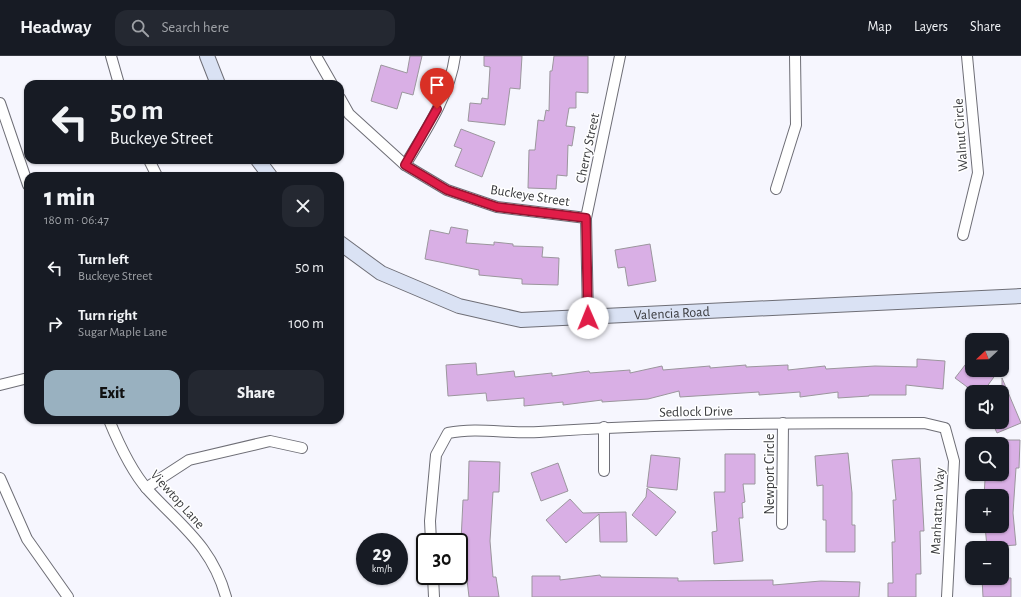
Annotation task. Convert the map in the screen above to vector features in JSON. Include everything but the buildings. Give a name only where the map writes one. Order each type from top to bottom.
[{"type":"street","points":[[111,56],[118,80]]},
{"type":"street","points":[[207,56],[216,80]]},
{"type":"street","points":[[316,56],[330,80]]},
{"type":"street","points":[[405,165],[431,121],[453,72],[454,56]]},
{"type":"street","name":"Cherry Street","points":[[588,318],[586,218],[620,56]]},
{"type":"street","points":[[776,189],[796,125],[795,56]]},
{"type":"street","name":"Walnut Circle","points":[[963,235],[978,173],[967,56]]},
{"type":"street","points":[[0,103],[24,173]]},
{"type":"street","name":"Buckeye Street","points":[[344,105],[349,114],[405,165],[447,190],[497,207],[586,218]]},
{"type":"street","name":"Valencia Road","points":[[344,246],[381,274],[459,306],[521,320],[588,318],[1021,296]]},
{"type":"street","points":[[0,385],[24,379]]},
{"type":"street","name":"Sedlock Drive","points":[[431,533],[430,521],[436,455],[448,433],[466,430],[527,433],[604,428],[783,423],[924,423],[945,428]]},
{"type":"street","name":"Newport Circle","points":[[782,524],[783,423]]},
{"type":"street","name":"Viewtop Lane","points":[[111,424],[126,456],[146,488],[191,533],[207,554],[220,577],[226,597]]},
{"type":"street","points":[[604,428],[604,471]]},
{"type":"street","name":"Manhattan Way","points":[[945,428],[954,461],[947,597]]},
{"type":"street","points":[[146,488],[189,460],[270,441],[302,448]]},
{"type":"street","points":[[0,478],[27,539],[68,597]]},
{"type":"street","points":[[433,585],[434,597]]},
{"type":"route","points":[[437,109],[405,165],[447,190],[497,207],[586,218],[588,318]]}]
